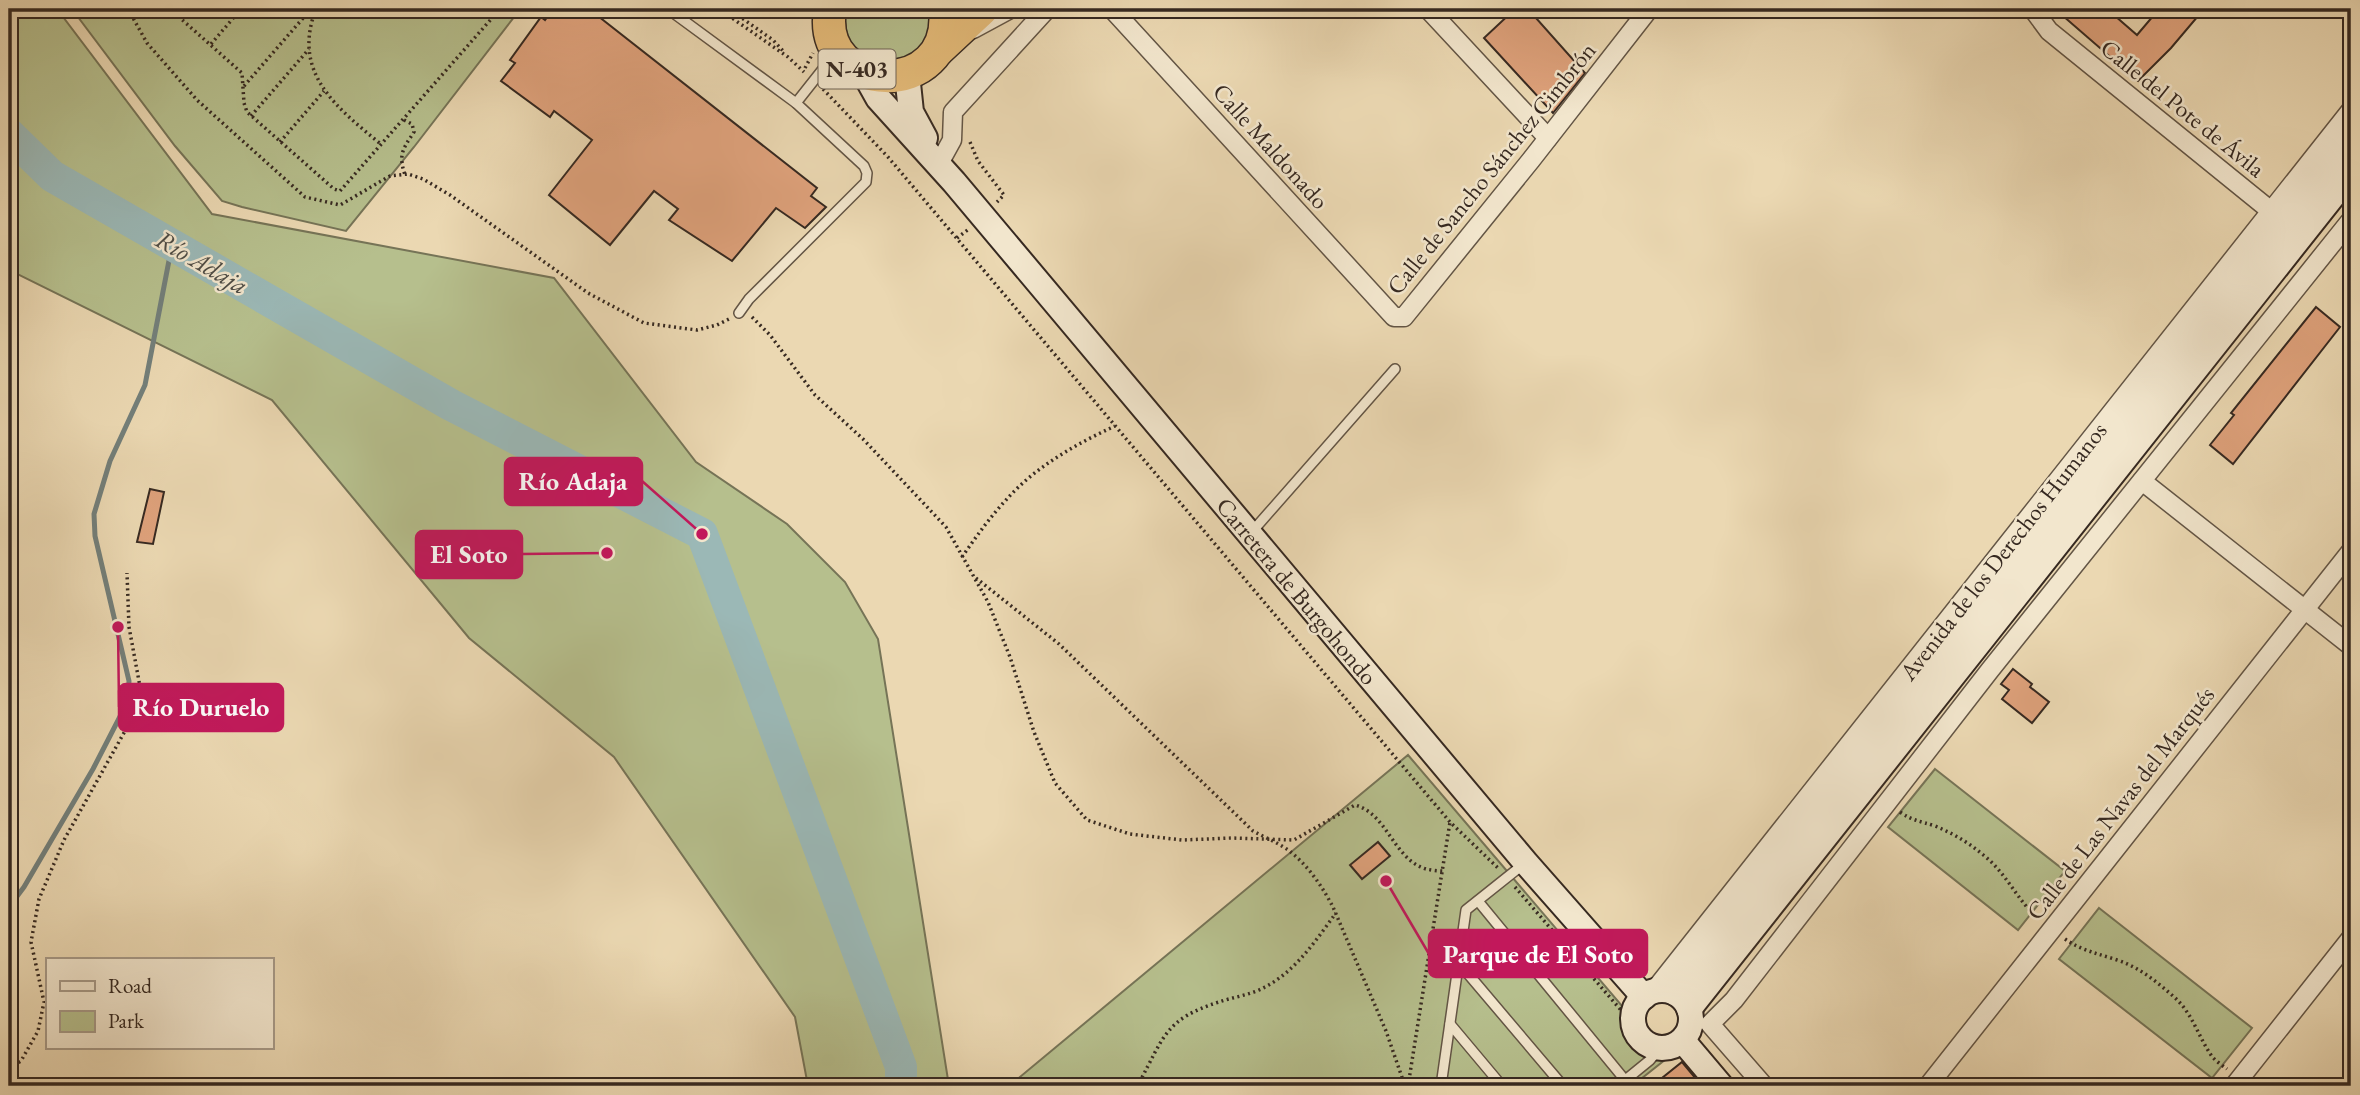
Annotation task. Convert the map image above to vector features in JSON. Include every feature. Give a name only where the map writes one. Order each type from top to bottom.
[{"type":"highway","points":[[941,47],[946,22],[945,9]]},
{"type":"highway","name":"N-403","points":[[826,12],[837,51],[849,64],[864,73],[893,78],[924,65],[982,9]]},
{"type":"main road","name":"Carretera de Burgohondo","points":[[864,73],[878,99],[984,217],[1249,535],[1516,870],[1678,1011],[1721,1086]]},
{"type":"main road","name":"Carretera de Burgohondo","points":[[907,74],[911,112],[917,126],[954,182]]},
{"type":"main road","name":"Avenida de los Derechos Humanos","points":[[1678,1011],[2351,142]]},
{"type":"main road","name":"Avenida de los Derechos Humanos","points":[[1678,1011],[2351,173]]},
{"type":"main road","points":[[1678,1011],[1675,1046],[1654,1054],[1635,1030],[1634,1012],[1678,1011]]},
{"type":"street","points":[[941,47],[1010,9]]},
{"type":"street","points":[[941,160],[952,140],[953,112],[1047,9]]},
{"type":"street","name":"Calle Maldonado","points":[[1112,9],[1394,317]]},
{"type":"street","points":[[1428,9],[1548,138]]},
{"type":"street","name":"Calle de Sancho Sánchez Cimbrón","points":[[1394,317],[1404,317],[1649,9]]},
{"type":"street","name":"Calle del Pote de Ávila","points":[[2035,10],[2049,31],[2271,211]]},
{"type":"street","name":"Avenida de los Derechos Humanos","points":[[1678,1011],[2271,211],[2351,110]]},
{"type":"street","points":[[1678,1011],[1734,999],[1990,670],[2351,220]]},
{"type":"street","points":[[2142,481],[2351,646]]},
{"type":"street","name":"Calle de Las Navas del Marqués","points":[[1927,1086],[2351,551]]},
{"type":"street","points":[[2234,1086],[2351,938]]},
{"type":"street","name":"Carretera de Burgohondo","points":[[1678,1011],[1764,1086]]},
{"type":"lane","points":[[668,9],[796,103],[864,166],[867,173],[866,182],[800,251],[749,299],[739,313]]},
{"type":"lane","points":[[796,103],[837,51]]},
{"type":"lane","points":[[1249,535],[1395,369]]},
{"type":"lane","points":[[1441,1086],[1466,910],[1516,870]]},
{"type":"lane","points":[[1478,901],[1621,1083],[1654,1054]]},
{"type":"lane","points":[[1458,962],[1563,1086]]},
{"type":"lane","points":[[1450,1024],[1502,1086]]},
{"type":"path","points":[[128,9],[147,43],[197,100],[305,197],[340,205],[390,176],[405,175],[423,179],[450,195],[588,293],[643,323],[697,330],[718,325],[739,313],[752,317],[770,335],[816,395],[863,439],[946,527],[988,602],[1055,783],[1087,820],[1130,834],[1182,840],[1294,840],[1355,805],[1363,807],[1375,817],[1399,849],[1413,862],[1424,869],[1443,871]]},
{"type":"path","points":[[170,9],[242,73],[244,103],[251,116],[334,189],[340,191],[500,9]]},
{"type":"path","points":[[211,44],[242,9]]},
{"type":"path","points":[[243,87],[314,9]]},
{"type":"path","points":[[314,9],[309,61],[324,90],[350,119],[382,145]]},
{"type":"path","points":[[719,9],[788,57]]},
{"type":"path","points":[[729,9],[773,40],[828,92],[888,157],[1450,822],[1516,870],[1626,1016],[1627,1030],[1654,1054]]},
{"type":"path","points":[[251,116],[310,47]]},
{"type":"path","points":[[280,142],[324,90]]},
{"type":"path","points":[[404,120],[412,124],[414,132],[400,158],[405,175]]},
{"type":"path","points":[[957,238],[984,217],[1004,195],[978,161],[965,132]]},
{"type":"path","points":[[962,557],[986,523],[1022,485],[1052,461],[1115,426]]},
{"type":"path","points":[[9,1068],[21,1061],[38,1031],[44,1002],[32,943],[39,899],[64,840],[125,731],[141,692],[129,627],[127,573]]},
{"type":"path","points":[[974,577],[1059,644],[1253,831],[1291,852],[1308,869],[1323,888],[1336,913],[1406,1086]]},
{"type":"path","points":[[1406,1086],[1450,822]]},
{"type":"path","points":[[1135,1086],[1160,1042],[1185,1014],[1265,988],[1291,969],[1310,949],[1336,913]]},
{"type":"green space","points":[[9,9],[57,9],[212,214],[554,278],[696,462],[787,524],[845,582],[878,639],[949,1086],[808,1086],[795,1017],[614,757],[469,638],[272,400],[9,270]]},
{"type":"green space","points":[[72,9],[513,9],[518,12],[346,231],[222,201],[175,146]]},
{"type":"green space","points":[[844,9],[931,9],[929,36],[913,56],[876,62],[850,42]]},
{"type":"green space","points":[[1408,755],[1622,1006],[1627,1032],[1646,1058],[1658,1056],[1666,1059],[1632,1086],[1009,1086]]},
{"type":"green space","points":[[1935,769],[2065,871],[2018,930],[1888,827]]},
{"type":"green space","points":[[2099,908],[2252,1028],[2212,1078],[2059,959]]},
{"type":"building","points":[[553,9],[589,9],[817,188],[811,196],[826,207],[805,228],[776,208],[732,261],[669,220],[678,209],[654,191],[610,245],[549,195],[592,140],[554,111],[550,117],[501,81],[515,63],[510,60],[541,17],[545,20]]},
{"type":"building","points":[[1515,9],[1528,9],[1585,73],[1553,113],[1484,38]]},
{"type":"building","points":[[2055,9],[2107,9],[2137,35],[2159,9],[2204,9],[2138,81]]},
{"type":"building","points":[[2316,307],[2340,327],[2233,464],[2210,445],[2234,415],[2231,413]]},
{"type":"building","points":[[150,489],[164,492],[153,544],[137,542]]},
{"type":"building","points":[[2013,669],[2049,702],[2032,723],[2002,699],[2009,690],[2001,684]]},
{"type":"building","points":[[1378,842],[1390,856],[1362,879],[1350,865]]},
{"type":"building","points":[[1682,1062],[1702,1086],[1652,1086]]},
{"type":"waterway","name":"Río Adaja","points":[[9,134],[52,176],[451,405],[702,534],[901,1067],[901,1086]]},
{"type":"waterway","points":[[9,907],[24,887],[93,769],[128,701],[129,681],[95,536],[94,514],[110,461],[145,385],[172,245]]},
{"type":"place","name":"Río Adaja","points":[[702,534]]},
{"type":"place","name":"El Soto","points":[[607,553]]},
{"type":"place","name":"Río Duruelo","points":[[118,627]]},
{"type":"place","name":"Parque de El Soto","points":[[1386,881]]}]
